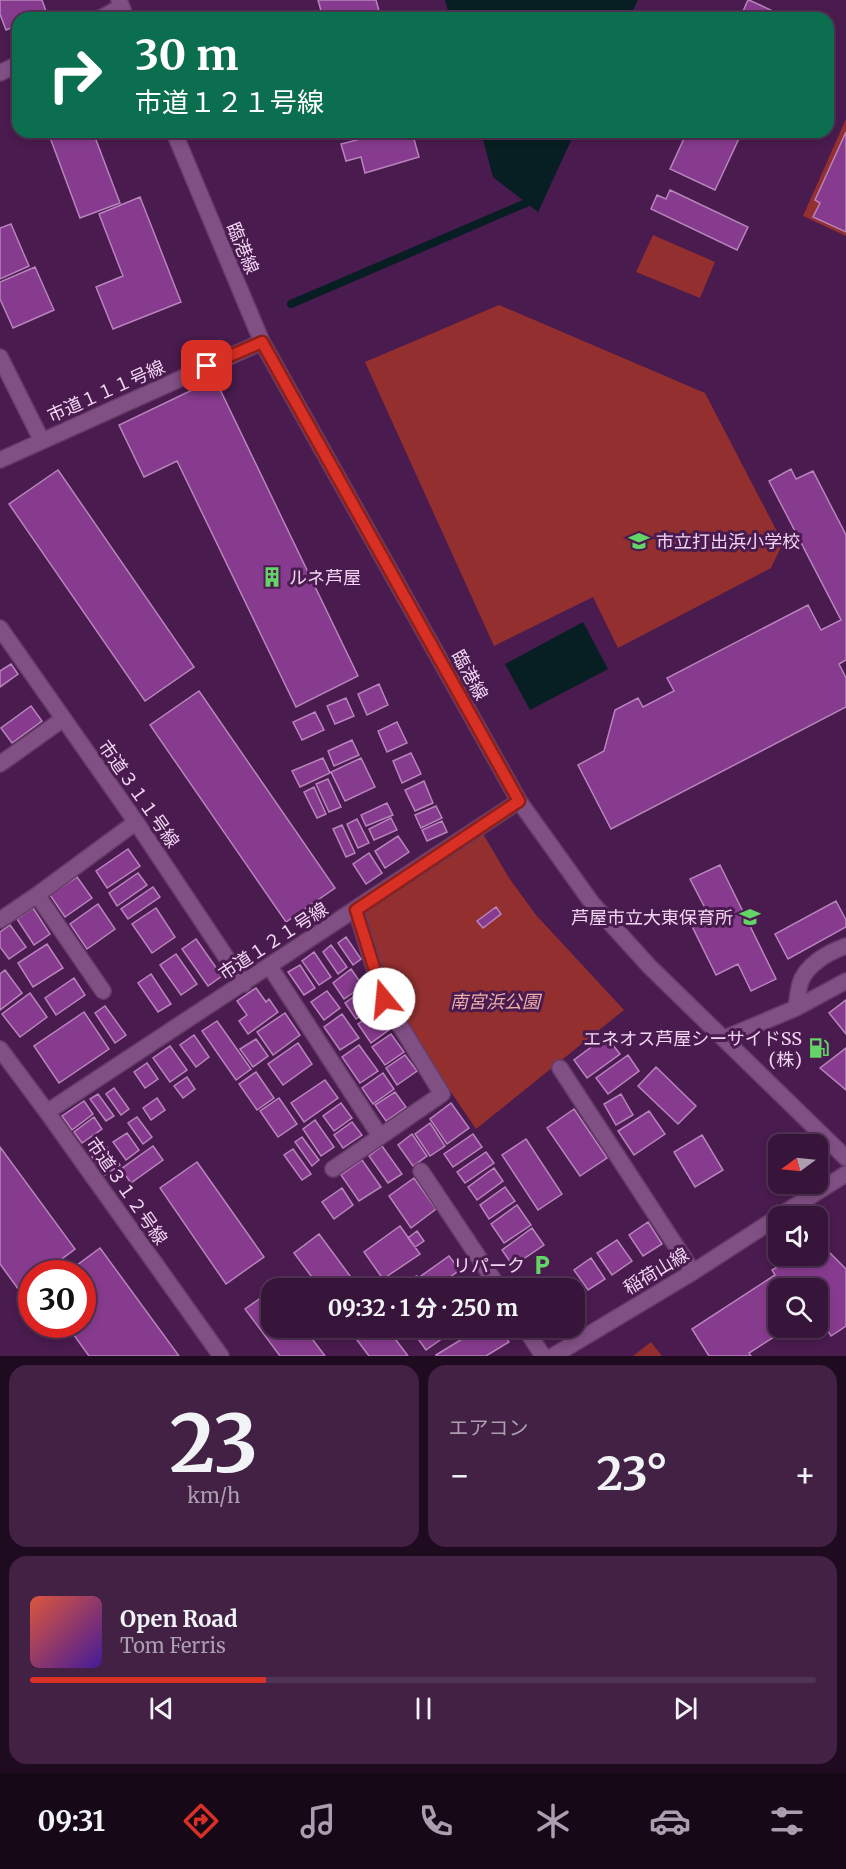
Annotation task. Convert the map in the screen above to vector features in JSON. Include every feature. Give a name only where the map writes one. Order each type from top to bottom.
[{"type":"street","name":"臨港線","points":[[177,138],[262,342],[519,801],[592,903],[649,966],[846,1158]]},
{"type":"street","name":"市道１１１号線","points":[[0,460],[262,342]]},
{"type":"street","points":[[0,357],[42,441]]},
{"type":"street","name":"市道３１１号線","points":[[0,628],[136,822],[244,984]]},
{"type":"street","points":[[0,764],[63,719]]},
{"type":"street","name":"市道１２１号線","points":[[47,1112],[519,801]]},
{"type":"street","points":[[0,920],[38,895],[136,822]]},
{"type":"street","points":[[38,895],[104,991]]},
{"type":"street","points":[[333,1169],[442,1094],[384,999],[356,910]]},
{"type":"street","points":[[796,1008],[800,982],[811,967],[830,952],[846,946]]},
{"type":"street","points":[[270,967],[380,1136]]},
{"type":"street","points":[[725,1038],[796,1008],[846,981]]},
{"type":"street","name":"市道３１２号線","points":[[0,1049],[221,1356]]},
{"type":"street","points":[[560,1068],[693,1272]]},
{"type":"street","points":[[421,1171],[492,1278]]},
{"type":"street","name":"稲荷山線","points":[[796,1206],[846,1174]]},
{"type":"street","name":"稲荷山線","points":[[553,1356],[768,1224]]},
{"type":"street","points":[[531,1338],[543,1356]]},
{"type":"green space","points":[[846,119],[846,236],[803,216]]},
{"type":"green space","points":[[653,235],[715,262],[700,298],[636,272]]},
{"type":"green space","points":[[499,305],[705,393],[783,543],[771,568],[618,648],[593,597],[494,646],[365,362]]},
{"type":"green space","name":"南宮浜公園","points":[[482,832],[509,878],[536,915],[624,1010],[476,1129],[388,999],[361,912]]},
{"type":"green space","points":[[651,1342],[662,1356],[633,1356]]},
{"type":"shaded area","points":[[445,0],[638,0],[632,12],[448,12]]},
{"type":"shaded area","points":[[483,138],[572,138],[538,212],[493,177]]},
{"type":"shaded area","points":[[583,622],[608,669],[530,710],[505,664]]},
{"type":"building","points":[[0,0],[42,0],[46,12],[12,12],[12,28],[6,30],[0,14]]},
{"type":"building","points":[[318,0],[376,0],[379,12],[321,12]]},
{"type":"building","points":[[749,0],[775,12],[743,12]]},
{"type":"building","points":[[846,132],[846,232],[813,217],[820,203],[815,200]]},
{"type":"building","points":[[50,138],[95,138],[120,203],[80,218]]},
{"type":"building","points":[[356,138],[414,138],[419,157],[365,173],[361,157],[346,161],[341,144],[357,140]]},
{"type":"building","points":[[684,138],[739,138],[715,190],[670,169]]},
{"type":"building","points":[[670,190],[748,227],[737,250],[651,209],[657,195],[666,199]]},
{"type":"building","points":[[140,197],[181,302],[113,329],[96,287],[123,276],[99,214]]},
{"type":"building","points":[[11,224],[29,266],[0,279],[0,228]]},
{"type":"building","points":[[35,267],[54,310],[13,328],[0,299],[0,282]]},
{"type":"building","name":"ルネ芦屋","points":[[215,379],[358,676],[296,707],[177,461],[144,477],[119,425]]},
{"type":"building","points":[[791,469],[796,479],[813,471],[846,535],[846,660],[839,664],[846,678],[846,707],[611,829],[578,765],[604,751],[615,710],[638,698],[643,707],[674,691],[667,678],[808,605],[821,630],[841,620],[769,481]]},
{"type":"building","points":[[58,470],[194,667],[145,701],[9,504]]},
{"type":"building","points":[[11,664],[18,674],[0,687],[0,671]]},
{"type":"building","points":[[379,684],[388,705],[367,715],[358,694]]},
{"type":"building","points":[[199,691],[335,888],[286,922],[150,725]]},
{"type":"building","points":[[346,698],[354,716],[335,724],[327,706]]},
{"type":"building","points":[[31,706],[42,721],[12,743],[1,728]]},
{"type":"building","points":[[315,712],[324,730],[302,740],[293,722]]},
{"type":"building","points":[[397,722],[407,743],[387,752],[378,731]]},
{"type":"building","points":[[352,740],[359,755],[334,766],[328,751]]},
{"type":"building","points":[[411,753],[421,774],[402,783],[393,761]]},
{"type":"building","points":[[323,758],[330,773],[300,787],[292,771]]},
{"type":"building","points":[[361,758],[375,787],[345,801],[331,772]]},
{"type":"building","points":[[328,779],[341,807],[329,812],[316,784]]},
{"type":"building","points":[[424,781],[433,803],[415,811],[405,790]]},
{"type":"building","points":[[314,787],[326,814],[317,818],[304,792]]},
{"type":"building","points":[[387,803],[393,815],[366,826],[361,815]]},
{"type":"building","points":[[436,806],[442,818],[421,828],[415,815]]},
{"type":"building","points":[[391,818],[397,830],[374,840],[369,829]]},
{"type":"building","points":[[357,819],[369,843],[358,848],[347,824]]},
{"type":"building","points":[[442,821],[447,832],[427,841],[422,830]]},
{"type":"building","points":[[342,825],[355,853],[346,857],[333,829]]},
{"type":"building","points":[[398,836],[409,852],[385,868],[375,851]]},
{"type":"building","points":[[128,849],[140,866],[107,888],[96,871]]},
{"type":"building","points":[[369,853],[382,873],[366,884],[353,864]]},
{"type":"building","points":[[720,865],[776,979],[751,991],[738,964],[716,975],[687,916],[705,908],[690,879]]},
{"type":"building","points":[[138,873],[147,885],[117,906],[109,893]]},
{"type":"building","points":[[77,877],[92,898],[65,917],[50,895]]},
{"type":"building","points":[[153,887],[160,897],[128,919],[121,909]]},
{"type":"building","points":[[836,901],[846,920],[846,927],[788,959],[775,934]]},
{"type":"building","points":[[98,904],[115,929],[87,949],[70,924]]},
{"type":"building","points":[[496,907],[501,914],[483,928],[477,921]]},
{"type":"building","points":[[33,908],[50,934],[34,945],[17,919]]},
{"type":"building","points":[[156,908],[175,937],[152,953],[132,924]]},
{"type":"building","points":[[10,925],[26,947],[9,959],[0,947],[0,932]]},
{"type":"building","points":[[346,937],[361,959],[353,965],[338,943]]},
{"type":"building","points":[[196,939],[222,976],[208,986],[182,949]]},
{"type":"building","points":[[47,944],[63,968],[33,987],[18,963]]},
{"type":"building","points":[[331,945],[347,967],[338,974],[323,952]]},
{"type":"building","points":[[314,952],[331,977],[319,985],[302,961]]},
{"type":"building","points":[[176,954],[197,984],[181,995],[160,965]]},
{"type":"building","points":[[300,965],[315,988],[304,995],[288,972]]},
{"type":"building","points":[[351,969],[363,986],[344,999],[333,983]]},
{"type":"building","points":[[5,970],[22,993],[0,1010],[0,974]]},
{"type":"building","points":[[151,974],[171,1004],[158,1012],[138,983]]},
{"type":"building","points":[[74,978],[85,995],[56,1015],[45,998]]},
{"type":"building","points":[[256,988],[266,1002],[269,999],[278,1012],[248,1034],[239,1021],[247,1015],[237,1001]]},
{"type":"building","points":[[363,990],[375,1006],[356,1019],[345,1003]]},
{"type":"building","points":[[327,991],[340,1008],[324,1020],[311,1002]]},
{"type":"building","points":[[30,993],[47,1017],[20,1037],[2,1014]]},
{"type":"building","points":[[846,1000],[846,1034],[829,1013]]},
{"type":"building","points":[[105,1006],[126,1035],[115,1043],[95,1013]]},
{"type":"building","points":[[376,1011],[390,1029],[371,1043],[358,1024]]},
{"type":"building","points":[[84,1012],[109,1049],[59,1083],[34,1046]]},
{"type":"building","points":[[285,1013],[300,1035],[273,1055],[257,1032]]},
{"type":"building","points":[[342,1014],[359,1038],[340,1050],[324,1027]]},
{"type":"building","points":[[217,1021],[251,1069],[236,1080],[202,1031]]},
{"type":"building","points":[[391,1034],[404,1052],[385,1065],[372,1047]]},
{"type":"building","points":[[194,1035],[209,1057],[196,1067],[180,1045]]},
{"type":"building","points":[[606,1036],[620,1054],[587,1078],[574,1060]]},
{"type":"building","points":[[256,1039],[268,1056],[253,1067],[240,1049]]},
{"type":"building","points":[[298,1043],[312,1064],[283,1085],[268,1064]]},
{"type":"building","points":[[359,1045],[378,1071],[360,1083],[342,1057]]},
{"type":"building","points":[[170,1046],[187,1070],[170,1082],[153,1058]]},
{"type":"building","points":[[846,1048],[846,1090],[820,1068]]},
{"type":"building","points":[[405,1055],[417,1071],[397,1085],[386,1068]]},
{"type":"building","points":[[628,1055],[639,1071],[608,1094],[596,1078]]},
{"type":"building","points":[[147,1063],[158,1079],[145,1088],[134,1072]]},
{"type":"building","points":[[656,1067],[696,1106],[678,1124],[638,1086]]},
{"type":"building","points":[[256,1072],[274,1098],[257,1110],[239,1084]]},
{"type":"building","points":[[383,1073],[394,1089],[373,1104],[362,1088]]},
{"type":"building","points":[[187,1077],[195,1089],[183,1098],[174,1086]]},
{"type":"building","points":[[325,1080],[338,1098],[304,1122],[291,1103]]},
{"type":"building","points":[[114,1088],[129,1109],[121,1115],[106,1094]]},
{"type":"building","points":[[395,1092],[406,1107],[386,1121],[375,1105]]},
{"type":"building","points":[[98,1094],[114,1116],[106,1121],[90,1099]]},
{"type":"building","points":[[621,1094],[633,1115],[616,1125],[604,1104]]},
{"type":"building","points":[[157,1098],[165,1110],[151,1120],[143,1108]]},
{"type":"building","points":[[279,1098],[297,1124],[278,1137],[260,1111]]},
{"type":"building","points":[[84,1101],[93,1114],[72,1130],[62,1116]]},
{"type":"building","points":[[341,1103],[352,1118],[334,1131],[323,1116]]},
{"type":"building","points":[[451,1103],[469,1128],[447,1144],[430,1119]]},
{"type":"building","points":[[574,1109],[607,1158],[580,1176],[547,1128]]},
{"type":"building","points":[[649,1111],[665,1134],[634,1155],[618,1131]]},
{"type":"building","points":[[94,1117],[102,1129],[82,1143],[74,1132]]},
{"type":"building","points":[[137,1117],[152,1137],[143,1144],[128,1123]]},
{"type":"building","points":[[315,1120],[334,1147],[321,1156],[303,1129]]},
{"type":"building","points":[[352,1122],[362,1135],[343,1148],[334,1135]]},
{"type":"building","points":[[430,1123],[445,1146],[430,1156],[415,1134]]},
{"type":"building","points":[[127,1133],[139,1150],[126,1160],[113,1142]]},
{"type":"building","points":[[412,1134],[427,1156],[413,1166],[398,1145]]},
{"type":"building","points":[[473,1134],[482,1147],[453,1167],[444,1154]]},
{"type":"building","points":[[702,1135],[723,1170],[695,1187],[674,1152]]},
{"type":"building","points":[[302,1137],[319,1160],[312,1166],[295,1142]]},
{"type":"building","points":[[526,1139],[562,1194],[538,1210],[502,1155]]},
{"type":"building","points":[[153,1146],[163,1160],[131,1183],[121,1169]]},
{"type":"building","points":[[382,1146],[402,1174],[388,1183],[369,1156]]},
{"type":"building","points":[[0,1147],[75,1249],[60,1260],[18,1260],[18,1289],[0,1264]]},
{"type":"building","points":[[107,1147],[120,1165],[105,1175],[92,1157]]},
{"type":"building","points":[[293,1149],[311,1174],[302,1180],[284,1155]]},
{"type":"building","points":[[486,1152],[494,1163],[465,1183],[457,1172]]},
{"type":"building","points":[[362,1160],[381,1187],[359,1201],[341,1175]]},
{"type":"building","points":[[197,1162],[264,1257],[226,1284],[160,1188]]},
{"type":"building","points":[[494,1168],[503,1181],[477,1200],[468,1187]]},
{"type":"building","points":[[414,1178],[436,1209],[411,1228],[389,1196]]},
{"type":"building","points":[[505,1187],[515,1201],[489,1219],[480,1205]]},
{"type":"building","points":[[342,1188],[353,1205],[334,1219],[322,1202]]},
{"type":"building","points":[[517,1205],[531,1225],[504,1243],[491,1224]]},
{"type":"building","points":[[648,1222],[662,1244],[643,1256],[629,1235]]},
{"type":"building","points":[[400,1226],[420,1254],[382,1278],[364,1252]]},
{"type":"building","points":[[532,1228],[544,1245],[513,1266],[502,1250]]},
{"type":"building","points":[[417,1231],[424,1241],[415,1247],[408,1238]]},
{"type":"building","points":[[319,1234],[352,1278],[313,1278],[294,1253]]},
{"type":"building","points":[[617,1240],[632,1261],[612,1275],[597,1253]]},
{"type":"building","points":[[100,1248],[179,1356],[89,1356],[76,1338],[96,1338],[96,1260],[84,1260]]},
{"type":"building","points":[[828,1251],[846,1269],[846,1326],[831,1336],[828,1331],[828,1278],[770,1278],[775,1275],[772,1270],[779,1266],[828,1266]]},
{"type":"building","points":[[449,1256],[460,1270],[448,1278],[422,1278],[421,1276]]},
{"type":"building","points":[[591,1258],[605,1279],[588,1290],[585,1286],[585,1278],[580,1278],[574,1270]]},
{"type":"building","points":[[768,1280],[768,1338],[772,1338],[749,1353],[751,1356],[709,1356],[692,1329]]},
{"type":"building","points":[[261,1298],[261,1330],[245,1309]]},
{"type":"building","points":[[267,1338],[312,1338],[325,1356],[280,1356]]},
{"type":"building","points":[[356,1338],[394,1338],[408,1356],[369,1356]]},
{"type":"building","points":[[417,1338],[443,1338],[426,1350]]},
{"type":"building","points":[[464,1338],[506,1338],[509,1342],[486,1356],[436,1355]]},
{"type":"waterway","points":[[291,304],[526,203]]},
{"type":"place","name":"市立打出浜小学校","points":[[639,541]]},
{"type":"place","name":"ルネ芦屋","points":[[272,577]]},
{"type":"place","name":"芦屋市立大東保育所","points":[[750,917]]},
{"type":"place","name":"エネオス芦屋シーサイドSS (株)","points":[[819,1048]]},
{"type":"place","name":"リパーク","points":[[542,1265]]},
{"type":"route","points":[[207,366],[262,342],[519,801],[356,910],[384,999]]}]
